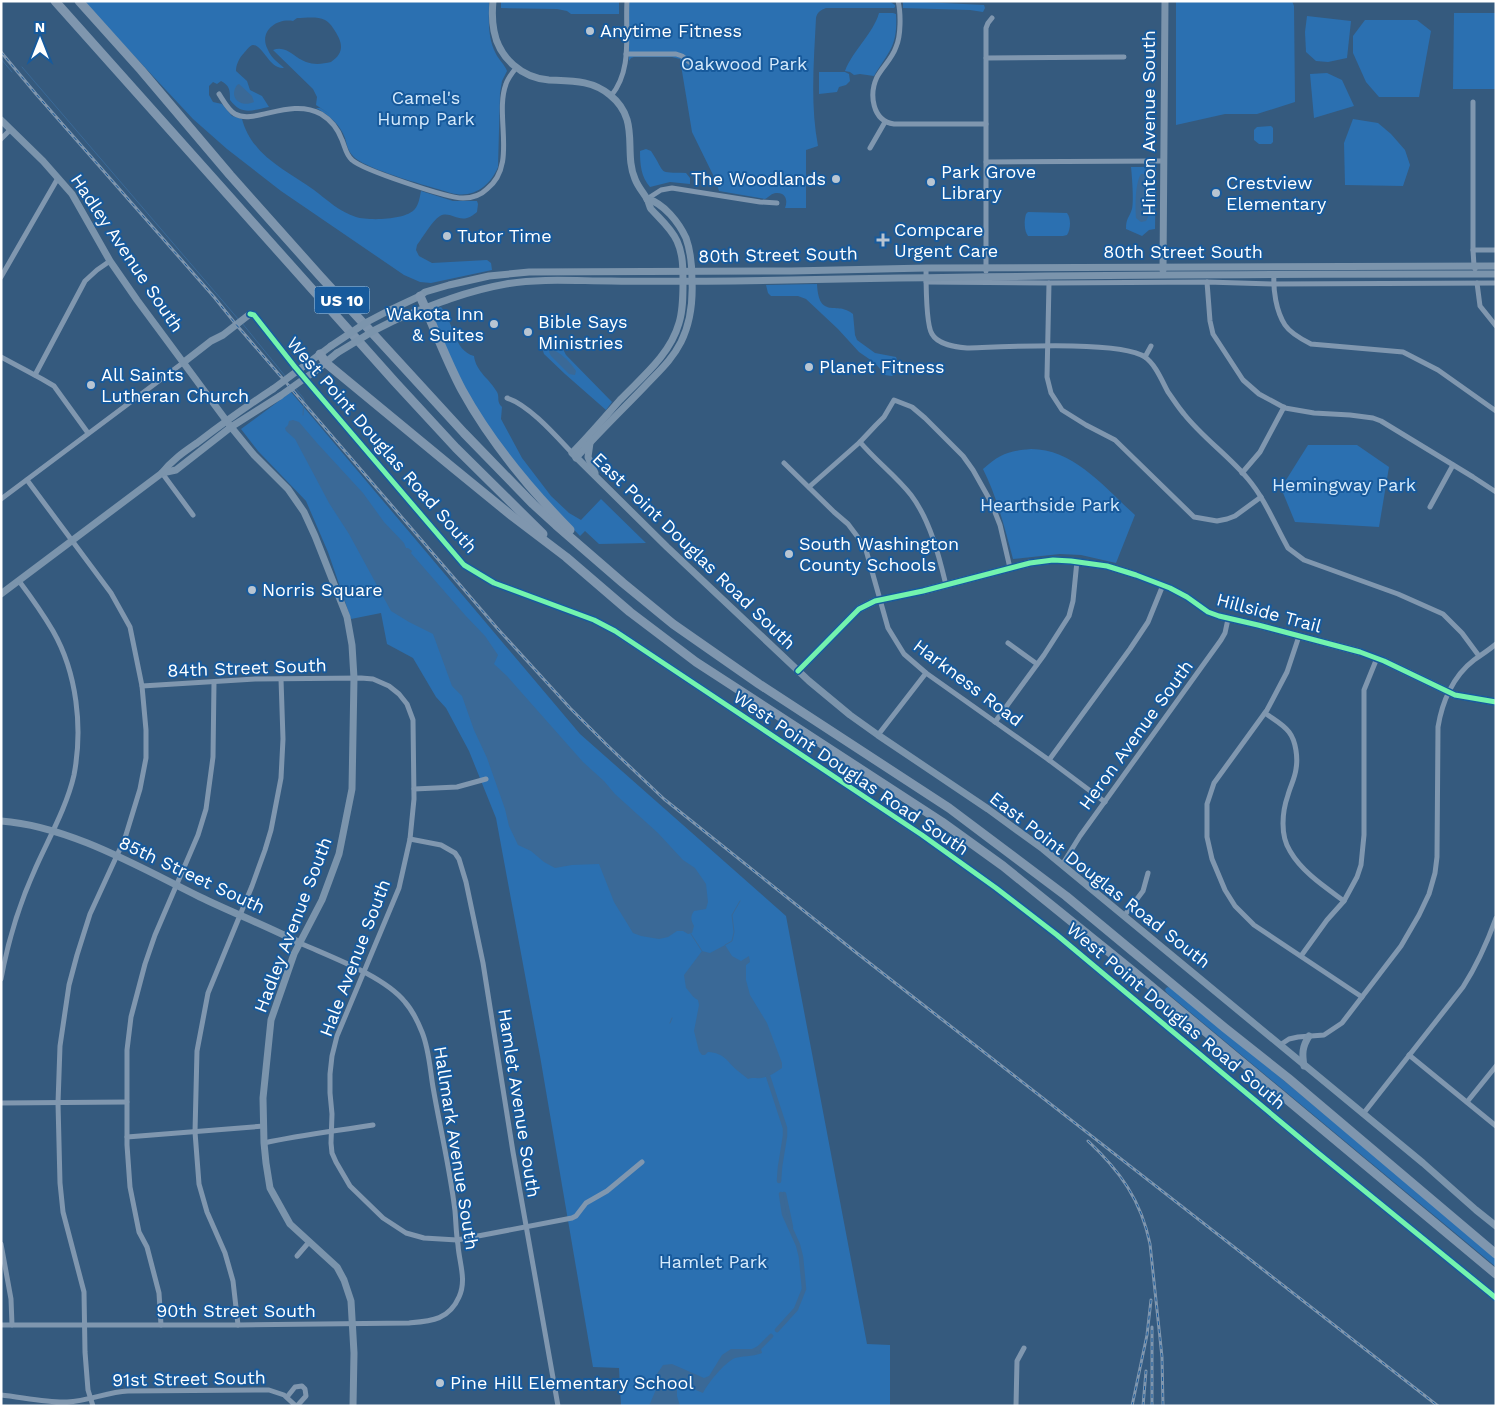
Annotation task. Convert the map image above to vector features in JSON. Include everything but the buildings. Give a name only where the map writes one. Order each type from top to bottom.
[{"type":"highway","name":"US 10","points":[[55,1],[395,382],[474,466],[566,557],[630,612],[696,662],[942,822],[1003,866],[1134,972],[1496,1274]]},
{"type":"highway","name":"US 10","points":[[78,1],[141,70],[230,175],[320,276],[464,433],[533,504],[673,624],[759,684],[948,808],[1066,896],[1288,1078],[1496,1254]]},
{"type":"highway","points":[[420,296],[463,391],[496,444],[539,498],[623,583]]},
{"type":"highway","points":[[320,354],[326,363],[467,480],[566,557]]},
{"type":"street","points":[[492,1],[493,26],[496,40],[504,55],[516,68],[540,79],[586,83],[596,86],[611,96],[622,76],[626,54],[627,1]]},
{"type":"street","points":[[898,1],[898,43],[892,56],[877,77],[874,88],[875,109],[878,116],[885,122],[894,124],[986,124]]},
{"type":"street","name":"Hinton Avenue South","points":[[1163,276],[1165,1]]},
{"type":"street","points":[[986,276],[986,28],[992,18]]},
{"type":"street","points":[[626,54],[676,54],[682,56],[697,68]]},
{"type":"street","points":[[986,58],[1124,57]]},
{"type":"street","points":[[219,94],[232,111],[241,116],[296,108],[316,112],[334,124],[348,154],[357,164],[386,176],[455,197],[466,198],[486,190],[493,184],[500,172],[503,159],[504,92],[506,83],[516,68]]},
{"type":"street","name":"East Point Douglas Road South","points":[[574,455],[669,346],[676,333],[682,313],[683,271],[677,240],[666,223],[650,207],[638,187],[632,172],[631,139],[627,122],[622,109],[611,96]]},
{"type":"street","points":[[1473,102],[1473,250],[1474,266],[1479,274]]},
{"type":"street","name":"Hadley Avenue South","points":[[1,120],[72,194],[110,261],[136,300],[184,362],[226,421],[254,455],[288,489],[304,512],[345,612],[352,645],[354,678],[352,789],[339,854],[322,900],[294,954],[271,1020],[264,1081],[264,1143],[270,1188],[290,1224],[337,1267],[344,1280],[351,1301],[353,1324],[353,1406]]},
{"type":"street","points":[[870,148],[885,122]]},
{"type":"street","points":[[1,139],[10,130]]},
{"type":"street","points":[[986,162],[1164,161]]},
{"type":"street","points":[[1,278],[58,178]]},
{"type":"street","points":[[647,200],[660,190],[672,188],[777,203]]},
{"type":"street","name":"East Point Douglas Road South","points":[[574,455],[590,443],[667,363],[678,348],[691,313],[692,271],[690,252],[681,230],[674,220],[656,201],[647,200]]},
{"type":"street","points":[[1473,250],[1496,250]]},
{"type":"street","points":[[35,375],[85,281],[110,261]]},
{"type":"street","name":"80th Street South","points":[[162,473],[169,464],[226,421],[273,389],[330,346],[367,322],[425,292],[480,278],[505,274],[536,272],[926,268],[1496,266]]},
{"type":"street","points":[[926,268],[929,324],[932,334],[939,340],[955,347],[1088,347],[1130,351],[1145,357],[1155,369],[1184,415],[1248,479],[1261,497],[1288,548],[1294,554],[1304,560],[1398,594],[1443,614],[1462,633],[1479,656]]},
{"type":"street","points":[[1274,274],[1273,284],[1278,307],[1285,326],[1302,340],[1312,344],[1403,352],[1438,370],[1496,411]]},
{"type":"street","name":"80th Street South","points":[[926,279],[986,276],[1496,274]]},
{"type":"street","name":"80th Street South","points":[[162,473],[176,470],[231,427],[280,396],[337,353],[375,330],[425,307],[466,293],[522,282],[562,280],[926,279],[1049,283],[1496,283]]},
{"type":"street","points":[[1207,282],[1213,334],[1243,380],[1259,394],[1284,407],[1314,413],[1373,418],[1381,421],[1494,491],[1496,482]]},
{"type":"street","points":[[1049,283],[1048,384],[1051,393],[1062,410],[1115,440],[1194,517],[1217,522],[1235,516],[1261,497]]},
{"type":"street","points":[[1477,283],[1480,306],[1496,326]]},
{"type":"street","name":"West Point Douglas Road South","points":[[184,362],[212,342],[221,332],[245,314],[254,315],[300,373],[464,565],[494,583],[594,620],[615,631],[948,852],[1057,934],[1318,1153],[1496,1298]]},
{"type":"street","points":[[1145,357],[1151,346]]},
{"type":"street","points":[[1,357],[54,386],[88,433]]},
{"type":"street","points":[[1,499],[184,362]]},
{"type":"street","name":"East Point Douglas Road South","points":[[507,398],[529,412],[798,671],[878,735],[988,809],[1062,865],[1496,1226]]},
{"type":"street","points":[[809,488],[860,442],[884,417],[894,400],[912,407],[963,456],[973,470],[991,502],[1010,568]]},
{"type":"street","points":[[1242,473],[1260,452],[1284,407]]},
{"type":"street","points":[[860,442],[912,496],[930,532],[939,556],[946,585]]},
{"type":"street","points":[[590,443],[589,460],[602,484]]},
{"type":"street","name":"Harkness Road","points":[[784,463],[848,524],[866,550],[888,628],[904,654],[926,673],[1105,802]]},
{"type":"street","points":[[1430,507],[1453,465]]},
{"type":"street","points":[[1,594],[162,473],[193,515]]},
{"type":"street","points":[[27,480],[111,593],[130,627],[142,686],[146,730],[146,758],[140,789],[125,838],[90,914],[77,954],[69,985],[61,1036],[58,1103],[63,1212],[84,1292],[85,1352],[88,1390],[92,1406]]},
{"type":"street","name":"Hillside Trail","points":[[798,671],[859,609],[880,600],[1030,563],[1053,560],[1076,561],[1107,566],[1163,585],[1208,612],[1228,619],[1360,652],[1449,692],[1496,702]]},
{"type":"street","points":[[995,722],[1069,616],[1073,601],[1076,561]]},
{"type":"street","points":[[1,979],[24,897],[60,815],[73,777],[78,738],[74,691],[62,651],[54,632],[19,581]]},
{"type":"street","points":[[1049,760],[1130,650],[1148,622],[1163,585]]},
{"type":"street","name":"Heron Avenue South","points":[[1062,865],[1080,836],[1221,640],[1225,633],[1228,619]]},
{"type":"street","points":[[1299,636],[1287,672],[1265,713],[1214,784],[1207,804],[1207,837],[1215,867],[1225,890],[1235,906],[1254,925],[1362,997]]},
{"type":"street","points":[[1008,643],[1037,664]]},
{"type":"street","points":[[1280,1045],[1289,1038],[1324,1035],[1342,1023],[1406,938],[1419,915],[1429,894],[1437,857],[1438,727],[1441,710],[1458,676],[1479,656],[1496,644]]},
{"type":"street","points":[[1301,956],[1327,920],[1344,901],[1352,888],[1361,865],[1364,835],[1364,690],[1377,658]]},
{"type":"street","points":[[878,735],[926,673]]},
{"type":"street","name":"84th Street South","points":[[142,686],[254,679],[354,678]]},
{"type":"street","name":"Hale Avenue South","points":[[354,678],[378,680],[399,694],[407,704],[413,720],[414,789],[410,839],[399,888],[337,1036],[332,1056],[330,1083],[332,1153],[350,1186],[384,1218],[406,1233],[424,1238],[457,1240],[572,1218],[576,1216],[586,1203],[607,1191],[642,1162]]},
{"type":"street","points":[[238,1325],[233,1280],[225,1253],[207,1212],[199,1184],[195,1132],[197,1051],[208,993],[265,850],[279,791],[283,740],[281,679]]},
{"type":"street","points":[[161,1326],[159,1293],[147,1247],[139,1232],[130,1187],[126,1102],[128,1050],[139,983],[155,935],[198,835],[206,810],[213,757],[214,682]]},
{"type":"street","points":[[1265,713],[1288,730],[1294,742],[1297,756],[1296,770],[1287,797],[1283,827],[1290,852],[1301,866],[1344,901]]},
{"type":"street","points":[[414,789],[457,787],[486,779]]},
{"type":"street","name":"85th Street South","points":[[1,820],[34,826],[66,835],[116,856],[364,972]]},
{"type":"street","name":"Hamlet Avenue South","points":[[410,839],[441,845],[455,853],[459,859],[466,882],[483,963],[526,1227],[558,1406]]},
{"type":"street","points":[[1124,916],[1142,891],[1148,873]]},
{"type":"street","points":[[1363,1114],[1463,987],[1485,949],[1496,918]]},
{"type":"street","name":"Hallmark Avenue South","points":[[364,972],[395,992],[406,1002],[422,1032],[428,1054],[455,1210],[457,1240],[463,1277],[460,1295]]},
{"type":"street","points":[[1304,1066],[1302,1053],[1304,1044],[1309,1036]]},
{"type":"street","points":[[1409,1055],[1496,1126]]},
{"type":"street","points":[[1467,1102],[1496,1066]]},
{"type":"street","points":[[1,1103],[126,1102]]},
{"type":"street","points":[[264,1143],[296,1136],[373,1125]]},
{"type":"street","points":[[127,1137],[264,1126]]},
{"type":"street","points":[[298,1256],[309,1242]]},
{"type":"street","points":[[1,1244],[11,1299],[12,1325]]},
{"type":"street","name":"90th Street South","points":[[1,1325],[161,1326],[409,1323],[440,1318],[450,1310],[460,1295]]},
{"type":"street","points":[[1016,1406],[1017,1361],[1024,1348]]},
{"type":"street","name":"91st Street South","points":[[1,1395],[65,1402],[128,1391],[269,1390],[286,1397],[297,1406],[306,1396],[305,1389],[302,1386],[295,1387],[286,1397]]},
{"type":"green space","name":"Camel's Hump Park","points":[[83,1],[489,1],[491,41],[496,54],[507,71],[502,81],[500,93],[498,167],[495,174],[485,185],[473,192],[466,194],[451,193],[415,182],[370,166],[351,154],[343,133],[337,124],[316,108],[320,108],[331,115],[316,105],[317,97],[313,89],[273,50],[282,49],[309,63],[331,62],[339,54],[341,46],[331,25],[322,19],[297,18],[293,21],[275,24],[270,28],[265,37],[268,50],[284,68],[279,68],[257,46],[253,45],[239,59],[236,71],[247,81],[250,90],[262,96],[269,107],[248,111],[239,108],[230,100],[229,89],[221,81],[217,84],[213,82],[209,86],[209,95],[213,102],[222,104],[232,116],[242,119],[254,143],[271,161],[350,215],[378,219],[410,213],[415,209],[421,191],[453,201],[477,201],[477,212],[468,218],[463,219],[443,215],[437,218],[417,245],[416,250],[419,256],[432,263],[487,260],[491,263],[492,270],[431,283],[420,282],[404,275],[281,191],[227,149],[193,119]]},
{"type":"green space","points":[[501,1],[619,1],[619,14],[571,14],[557,9],[501,8]]},
{"type":"green space","name":"Oakwood Park","points":[[629,1],[889,1],[895,5],[894,8],[826,8],[816,18],[813,98],[818,146],[806,150],[806,208],[785,208],[784,195],[779,193],[765,199],[719,191],[692,132],[680,59],[672,57],[634,57],[629,61]]},
{"type":"green space","points":[[903,1],[984,5],[985,8],[983,12],[903,8]]},
{"type":"green space","points":[[1176,1],[1292,1],[1294,6],[1295,102],[1257,114],[1225,114],[1176,125]]},
{"type":"green space","points":[[879,13],[896,14],[896,34],[888,54],[874,76],[854,75],[845,71],[872,28]]},
{"type":"green space","points":[[1454,13],[1496,13],[1496,89],[1453,89]]},
{"type":"green space","points":[[1307,16],[1351,21],[1347,58],[1328,62],[1316,61],[1306,52],[1305,32]]},
{"type":"green space","points":[[1365,20],[1417,20],[1431,31],[1419,97],[1379,97],[1366,82],[1353,53],[1353,36]]},
{"type":"green space","points":[[819,72],[845,72],[849,74],[850,81],[846,85],[839,87],[837,92],[819,94]]},
{"type":"green space","points":[[1327,73],[1342,80],[1354,106],[1314,118],[1310,74]]},
{"type":"green space","points":[[1353,119],[1378,123],[1405,150],[1410,165],[1403,186],[1345,185],[1344,143]]},
{"type":"green space","points":[[1271,126],[1273,128],[1273,142],[1271,144],[1259,144],[1254,140],[1254,130],[1257,127]]},
{"type":"green space","points":[[646,149],[651,151],[663,171],[686,173],[690,178],[690,184],[670,182],[650,187],[643,175],[641,165],[640,151]]},
{"type":"green space","points":[[1131,167],[1156,167],[1155,229],[1149,230],[1142,236],[1126,229],[1127,220],[1133,206]]},
{"type":"green space","points":[[1028,212],[1067,213],[1070,224],[1067,235],[1028,236],[1025,222]]},
{"type":"green space","points":[[817,284],[818,295],[825,306],[847,310],[853,314],[857,340],[875,353],[896,357],[898,363],[896,372],[892,376],[885,375],[875,363],[859,352],[806,299],[798,296],[771,296],[766,285]]},
{"type":"green space","points":[[441,307],[449,320],[458,342],[467,353],[474,356],[477,367],[497,392],[499,403],[502,407],[501,419],[522,458],[551,496],[569,513],[581,520],[601,499],[646,543],[599,544],[585,531],[580,536],[530,482],[486,423],[461,381],[431,311]]},
{"type":"green space","points":[[553,339],[561,345],[566,355],[612,402],[606,410],[544,354],[543,349],[545,345]]},
{"type":"green space","name":"Hamlet Park","points":[[291,392],[580,734],[786,916],[867,1344],[890,1345],[890,1406],[621,1406],[619,1368],[593,1367],[540,1056],[496,818],[469,751],[446,708],[436,697],[413,658],[387,644],[381,613],[351,619],[328,552],[306,501],[258,451],[241,429]]},
{"type":"green space","name":"Hemingway Park","points":[[1308,445],[1357,445],[1389,467],[1379,527],[1295,522],[1281,488]]},
{"type":"green space","name":"Hearthside Park","points":[[1031,449],[1047,451],[1075,463],[1100,482],[1135,515],[1116,563],[1081,555],[1060,554],[1013,559],[997,502],[983,469],[1005,454]]},
{"type":"green space","points":[[1168,987],[1175,990],[1496,1257],[1496,1267],[1167,993],[1165,990]]},
{"type":"shaded area","points":[[239,84],[252,96],[254,102],[245,104],[237,101],[234,94]]},
{"type":"shaded area","points":[[1141,174],[1147,174],[1149,178],[1148,217],[1146,221],[1141,222],[1136,218],[1136,208],[1137,189]]},
{"type":"shaded area","points":[[549,349],[561,354],[568,361],[576,371],[575,375],[569,374],[551,356]]},
{"type":"shaded area","points":[[289,421],[299,422],[363,493],[384,522],[404,543],[406,548],[412,551],[411,553],[485,636],[498,655],[494,664],[507,676],[583,762],[658,833],[683,860],[695,868],[706,884],[708,902],[706,909],[694,911],[691,919],[694,926],[692,933],[688,934],[683,931],[677,931],[668,937],[659,939],[633,933],[614,902],[599,864],[555,868],[531,851],[518,845],[509,826],[487,758],[474,730],[462,696],[452,686],[433,634],[391,611],[349,534],[329,503],[295,439],[286,431],[285,428]]},
{"type":"shaded area","points":[[725,945],[732,956],[741,961],[749,956],[750,962],[746,965],[746,980],[750,995],[767,1023],[782,1063],[782,1068],[767,1077],[748,1079],[722,1056],[708,1052],[702,1055],[699,1051],[694,1031],[699,1005],[698,1000],[686,988],[684,975],[702,951],[710,953]]},
{"type":"shaded area","points":[[760,1345],[762,1353],[737,1357],[726,1364],[703,1393],[691,1388],[686,1381],[681,1379],[677,1383],[677,1396],[680,1406],[649,1406],[657,1387],[657,1374],[663,1365],[672,1364],[704,1378],[709,1376],[722,1355],[731,1349],[752,1349]]},
{"type":"waterway","points":[[1,59],[12,72]]},
{"type":"waterway","points":[[22,67],[239,320]]},
{"type":"waterway","points":[[242,323],[285,376]]},
{"type":"waterway","points":[[296,389],[304,399],[303,415]]},
{"type":"waterway","points":[[725,945],[732,941],[734,932],[732,915],[740,901]]},
{"type":"waterway","points":[[691,934],[702,951]]},
{"type":"waterway","points":[[670,1023],[672,1018]]},
{"type":"waterway","points":[[768,1076],[785,1128],[779,1181]]},
{"type":"waterway","points":[[777,1330],[796,1309],[804,1289],[801,1257],[798,1245],[784,1214],[781,1194]]},
{"type":"waterway","points":[[784,1194],[791,1227]]},
{"type":"waterway","points":[[757,1350],[771,1336]]},
{"type":"railway","points":[[1,52],[214,297],[497,628],[570,708],[664,799],[858,954],[1438,1406]]},
{"type":"railway","points":[[1088,1141],[1110,1164],[1128,1187],[1146,1228],[1150,1244],[1162,1357],[1163,1406]]},
{"type":"railway","points":[[1132,1406],[1147,1335],[1151,1300]]},
{"type":"railway","points":[[1152,1327],[1152,1406]]},
{"type":"railway","points":[[1143,1406],[1146,1371]]},
{"type":"cycle path","points":[[250,314],[254,315],[295,367],[464,565],[494,583],[594,620],[615,631],[922,835],[1057,935],[1318,1153],[1496,1298]]},
{"type":"cycle path","points":[[798,671],[859,609],[875,601],[923,591],[1030,563],[1053,560],[1107,566],[1136,575],[1170,588],[1208,612],[1219,616],[1360,652],[1384,661],[1455,695],[1496,702]]},
{"type":"place","name":"Anytime Fitness","points":[[590,31]]},
{"type":"place","name":"The Woodlands","points":[[836,179]]},
{"type":"place","name":"Park Grove Library","points":[[931,182]]},
{"type":"place","name":"Crestview Elementary","points":[[1216,193]]},
{"type":"place","name":"Tutor Time","points":[[447,236]]},
{"type":"place","name":"Compcare Urgent Care","points":[[883,240]]},
{"type":"place","name":"Wakota Inn & Suites","points":[[494,324]]},
{"type":"place","name":"Bible Says Ministries","points":[[528,332]]},
{"type":"place","name":"Planet Fitness","points":[[809,367]]},
{"type":"place","name":"All Saints Lutheran Church","points":[[91,385]]},
{"type":"place","name":"South Washington County Schools","points":[[789,554]]},
{"type":"place","name":"Norris Square","points":[[252,590]]},
{"type":"place","name":"Pine Hill Elementary School","points":[[440,1383]]}]
